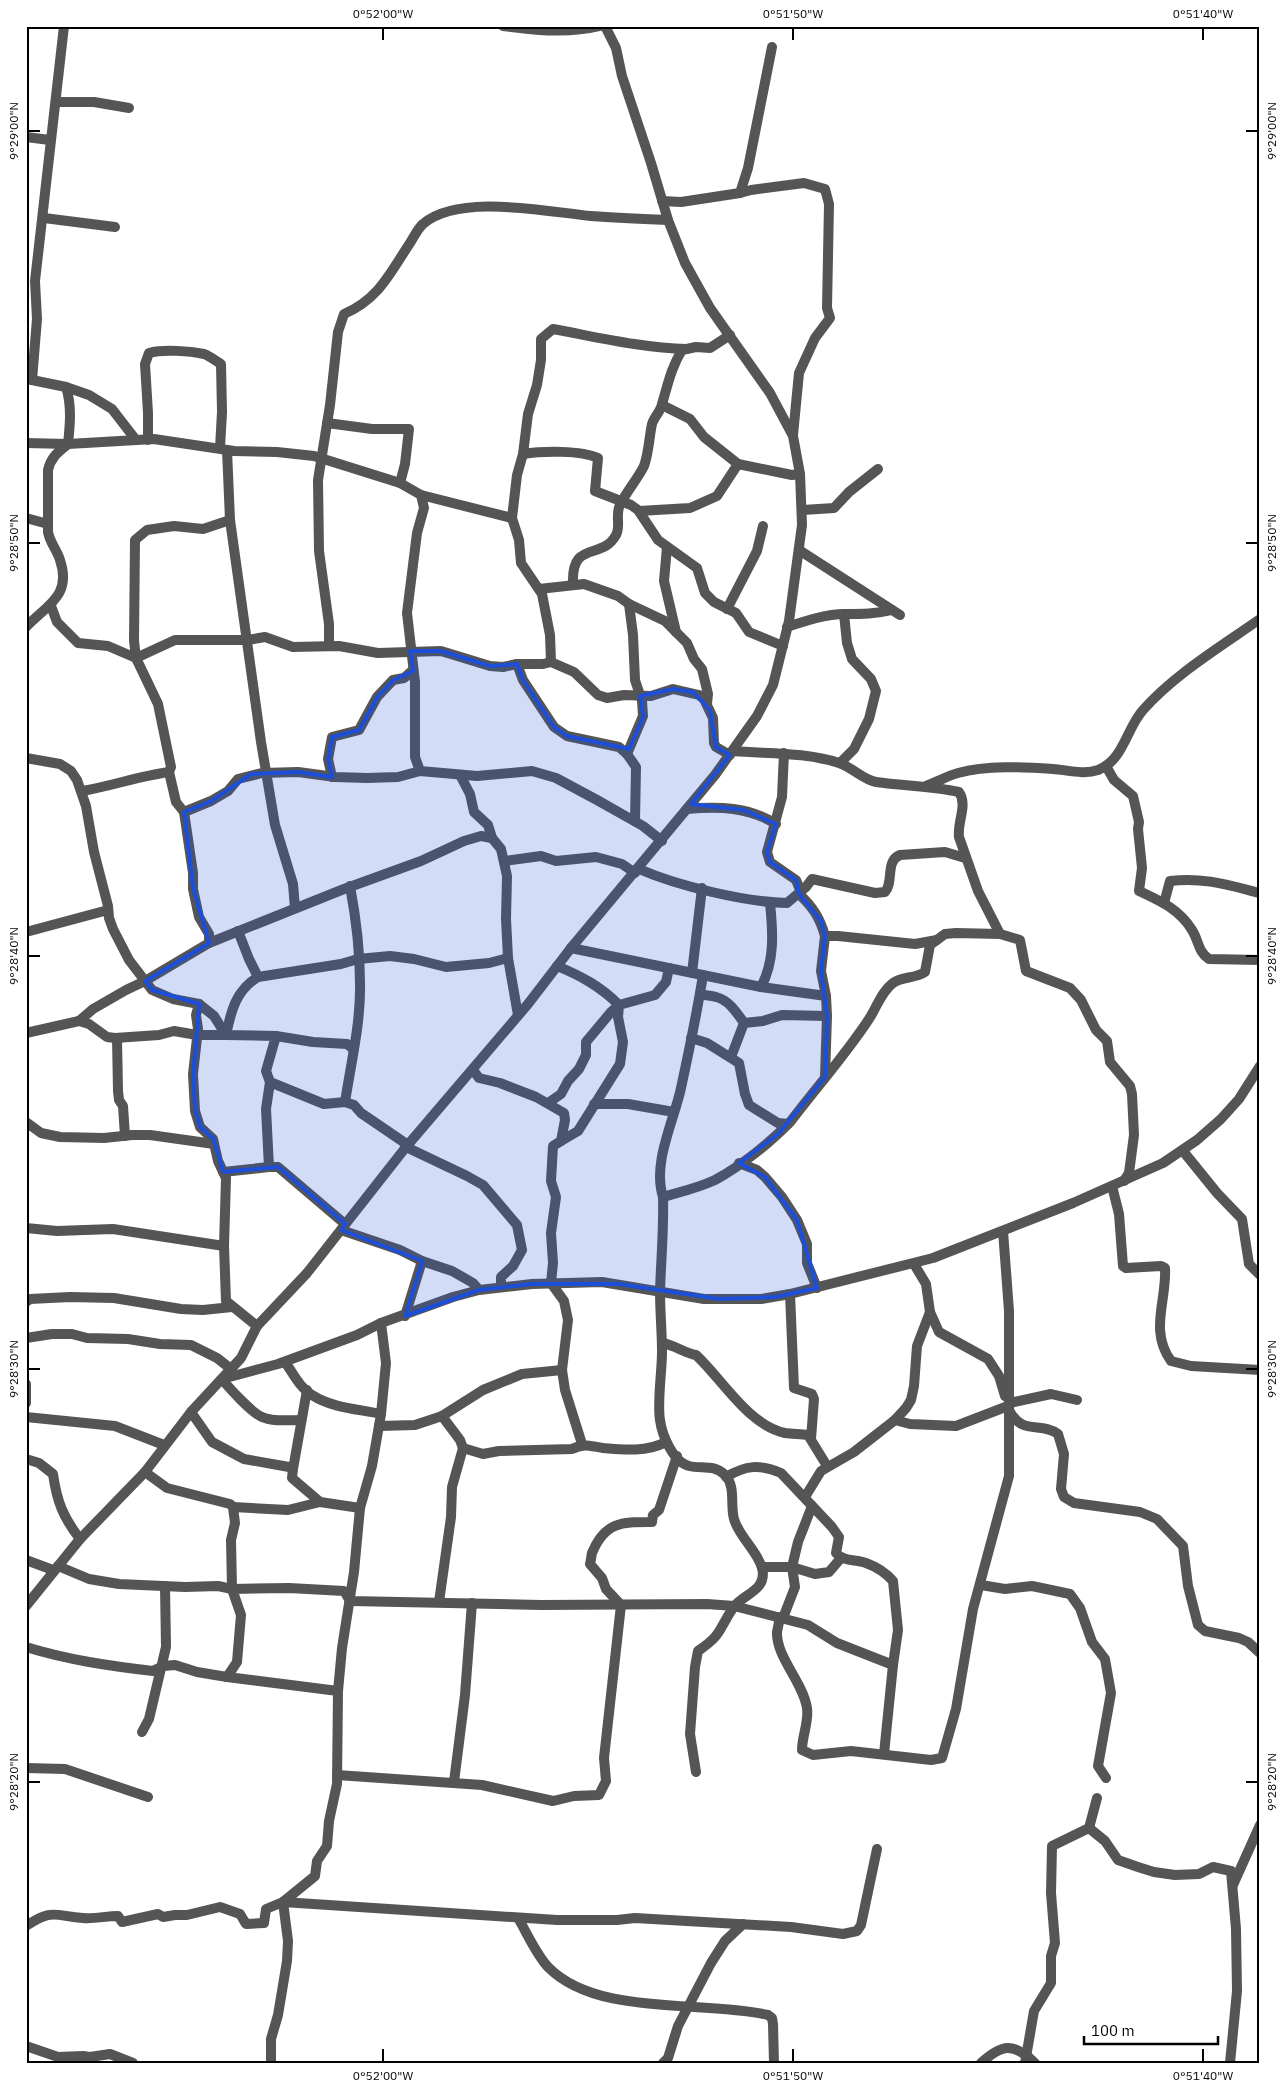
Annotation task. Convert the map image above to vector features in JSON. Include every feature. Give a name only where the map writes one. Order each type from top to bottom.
[{"type":"street","points":[[64,26],[50,140],[44,218],[31,299],[37,319],[29,379],[66,387],[88,395],[112,409],[136,440]]},
{"type":"street","points":[[503,26],[555,32],[586,30],[600,26]]},
{"type":"street","points":[[605,26],[616,48],[622,76],[668,220],[695,281],[770,393],[793,436]]},
{"type":"street","points":[[740,193],[748,168],[772,47]]},
{"type":"street","points":[[56,102],[94,102],[129,108]]},
{"type":"street","points":[[26,137],[50,140]]},
{"type":"street","points":[[26,1606],[80,1539],[145,1472],[191,1412],[241,1358],[257,1326],[307,1273],[407,1146],[662,841],[732,753],[774,685],[787,627],[800,550],[802,510],[800,474],[793,436],[800,373],[815,338],[830,318],[827,308],[830,232],[827,197],[825,189],[804,183],[681,202],[662,201]]},
{"type":"street","points":[[329,646],[329,624],[319,551],[318,480],[338,332],[344,314],[358,308],[372,298],[386,281],[422,224],[438,216],[459,210],[492,206],[668,220]]},
{"type":"street","points":[[44,218],[115,227]]},
{"type":"street","points":[[551,662],[550,635],[539,590],[521,563],[519,540],[512,518],[517,475],[523,454],[528,414],[537,385],[541,360],[540,339],[552,329],[629,344],[687,349],[710,348],[730,335]]},
{"type":"street","points":[[573,584],[574,565],[578,559],[585,553],[610,544],[618,534],[619,506],[644,465],[652,424],[662,405],[673,364],[682,350],[687,349]]},
{"type":"street","points":[[148,440],[145,364],[149,353],[168,350],[205,354],[222,364],[224,449],[230,520],[240,597],[275,825],[293,884],[295,908]]},
{"type":"street","points":[[26,627],[51,606],[60,595],[63,574],[60,558],[50,540],[48,524],[50,463],[56,453],[68,444],[70,408],[66,387]]},
{"type":"street","points":[[662,405],[690,419],[704,437],[738,464],[792,475],[800,474]]},
{"type":"street","points":[[327,423],[372,429],[409,429],[405,464],[400,483]]},
{"type":"street","points":[[26,443],[68,444],[148,440],[322,458],[400,483],[421,495],[512,518]]},
{"type":"street","points":[[523,454],[540,452],[589,453],[598,458],[595,491],[639,511],[658,540],[697,568],[705,593],[714,602],[736,613],[748,632],[783,646]]},
{"type":"street","points":[[639,511],[690,508],[717,496],[738,464]]},
{"type":"street","points":[[802,510],[834,508],[849,492],[878,469]]},
{"type":"street","points":[[420,771],[415,757],[416,712],[408,613],[417,533],[424,508],[421,495]]},
{"type":"street","points":[[26,518],[48,524]]},
{"type":"street","points":[[209,943],[209,934],[200,917],[193,888],[194,873],[184,812],[176,802],[158,704],[136,658],[134,641],[135,540],[147,530],[174,526],[203,529],[230,520]]},
{"type":"street","points":[[727,609],[757,551],[763,526]]},
{"type":"street","points":[[667,547],[664,581],[676,632]]},
{"type":"street","points":[[787,627],[844,614],[868,615],[896,612],[800,550]]},
{"type":"street","points":[[539,590],[584,584],[618,596],[629,604],[665,621],[687,643],[702,669],[708,694],[706,704]]},
{"type":"street","points":[[627,754],[643,716],[642,701],[634,680],[633,635],[629,604]]},
{"type":"street","points":[[51,606],[57,622],[78,643],[108,646],[136,658],[174,640],[248,640],[265,638],[293,647],[339,646],[378,653],[441,651],[490,666],[503,667],[517,664],[543,664],[551,662],[574,672],[598,694],[607,698],[624,695],[651,696],[673,689],[693,692],[704,699],[713,718],[716,747],[732,753],[784,754],[840,763],[874,782],[959,792]]},
{"type":"street","points":[[840,763],[854,749],[869,719],[876,691],[871,679],[852,659],[847,643],[844,614]]},
{"type":"street","points":[[926,787],[948,776],[965,771],[1011,769],[1083,772],[1097,770],[1106,766],[1116,759],[1140,713],[1152,700],[1200,660],[1260,619]]},
{"type":"street","points":[[517,664],[523,680],[554,727],[567,736],[620,747],[627,754],[636,767],[635,821]]},
{"type":"street","points":[[332,777],[328,759],[332,737],[359,730],[376,697],[393,680],[404,678],[413,670]]},
{"type":"street","points":[[784,754],[782,797],[767,852],[770,862],[796,880],[800,893],[814,908],[821,920],[825,936],[821,971],[828,1016],[825,1077]]},
{"type":"street","points":[[26,758],[60,764],[66,767],[78,780],[113,929],[129,960],[152,990],[161,995],[199,1004],[214,1016],[226,1035]]},
{"type":"street","points":[[1106,766],[1114,780],[1133,796],[1139,822],[1142,868],[1139,891],[1164,903],[1183,917],[1193,932],[1203,956],[1216,961],[1232,958],[1260,960]]},
{"type":"street","points":[[184,812],[211,801],[228,791],[238,780],[251,774],[298,772],[332,777],[398,777],[420,771],[477,776],[532,771],[556,778],[635,821],[662,841]]},
{"type":"street","points":[[965,771],[959,792],[963,803],[958,828],[965,858],[978,891],[1000,934]]},
{"type":"street","points":[[82,791],[112,786],[146,776],[169,772]]},
{"type":"street","points":[[460,775],[470,794],[474,812],[488,825],[492,838],[501,849],[504,861],[507,876],[506,919],[508,958],[518,1015]]},
{"type":"street","points":[[687,809],[706,806],[744,810],[761,815],[776,824]]},
{"type":"street","points":[[26,1033],[79,1021],[93,1009],[209,943],[350,886],[421,861],[464,841],[481,836],[492,838]]},
{"type":"street","points":[[504,861],[540,856],[556,861],[596,857],[622,864],[637,871],[702,888],[770,903],[787,903],[800,893],[812,879],[881,893],[888,889],[891,865],[896,857],[945,852],[965,858]]},
{"type":"street","points":[[1164,903],[1170,881],[1190,879],[1228,884],[1260,893]]},
{"type":"street","points":[[345,1102],[357,1030],[360,983],[356,918],[350,886]]},
{"type":"street","points":[[696,1772],[690,1734],[694,1667],[698,1650],[713,1641],[734,1606],[756,1589],[762,1578],[762,1567],[736,1526],[730,1484],[726,1477],[713,1468],[685,1464],[666,1442],[659,1419],[662,1343],[660,1292],[663,1197],[660,1188],[660,1171],[700,994],[697,974],[702,888]]},
{"type":"street","points":[[760,987],[771,964],[773,928],[770,903]]},
{"type":"street","points":[[26,932],[108,910]]},
{"type":"street","points":[[238,931],[258,977]]},
{"type":"street","points":[[663,1197],[695,1188],[716,1179],[766,1145],[788,1124],[825,1077],[870,1018],[883,993],[893,982],[919,976],[925,972],[930,945],[945,934],[956,933],[1000,934],[1020,940],[1026,971],[1070,988],[1081,1000],[1096,1030],[1107,1041],[1110,1062],[1130,1086],[1132,1094],[1134,1135],[1129,1172],[1124,1180]]},
{"type":"street","points":[[825,936],[915,944],[941,938]]},
{"type":"street","points":[[571,948],[760,987],[826,996]]},
{"type":"street","points":[[226,1035],[230,1013],[238,994],[249,982],[258,977],[341,964],[358,959],[390,956],[414,958],[446,968],[489,963],[508,958]]},
{"type":"street","points":[[557,966],[583,977],[603,989],[619,1005],[618,1017],[624,1042],[620,1064],[578,1131],[553,1146],[551,1157],[551,1181],[556,1197],[551,1233],[553,1263],[551,1283],[564,1301],[568,1320],[562,1370],[582,1444]]},
{"type":"street","points":[[548,1102],[561,1094],[568,1081],[579,1069],[586,1055],[586,1042],[611,1012],[619,1005],[656,995],[666,982],[669,968]]},
{"type":"street","points":[[700,994],[707,997],[716,997],[735,1009],[744,1023]]},
{"type":"street","points":[[199,1004],[196,1015],[198,1029],[193,1074],[195,1112],[200,1127],[213,1139],[226,1178],[227,1198],[224,1246],[226,1302],[257,1326]]},
{"type":"street","points":[[744,1023],[763,1021],[782,1015],[828,1016]]},
{"type":"street","points":[[79,1021],[89,1024],[107,1037],[159,1035],[174,1031],[197,1035],[276,1036],[313,1042],[347,1044],[353,1049]]},
{"type":"street","points":[[730,1057],[744,1023]]},
{"type":"street","points":[[268,1167],[266,1109],[270,1082],[266,1072],[276,1036]]},
{"type":"street","points":[[118,1038],[118,1091],[119,1100],[123,1106],[125,1136]]},
{"type":"street","points":[[691,1038],[707,1043],[739,1063],[749,1106],[778,1123],[788,1124]]},
{"type":"street","points":[[222,1379],[285,1362],[357,1335],[381,1323],[405,1316],[453,1297],[479,1290],[551,1283],[610,1283],[660,1292],[719,1299],[761,1299],[817,1288],[914,1264],[1004,1231],[1112,1186],[1163,1162],[1182,1151],[1210,1129],[1233,1107],[1260,1066]]},
{"type":"street","points":[[472,1070],[479,1078],[500,1083],[548,1102],[564,1113],[565,1120],[561,1141]]},
{"type":"street","points":[[270,1082],[324,1104],[345,1102],[354,1105],[361,1113],[407,1146],[483,1185],[517,1225],[522,1250],[502,1277],[502,1287]]},
{"type":"street","points":[[594,1104],[628,1104],[674,1112]]},
{"type":"street","points":[[26,1122],[41,1133],[60,1136],[104,1138],[150,1135],[214,1144]]},
{"type":"street","points":[[1182,1151],[1217,1193],[1242,1219],[1249,1264],[1260,1275]]},
{"type":"street","points":[[739,1163],[757,1170],[765,1177],[797,1220],[807,1244],[807,1263],[817,1288]]},
{"type":"street","points":[[223,1172],[278,1167],[343,1227],[462,1276],[473,1283],[479,1290]]},
{"type":"street","points":[[1112,1186],[1119,1214],[1123,1266],[1126,1268],[1161,1266],[1166,1268],[1159,1313],[1162,1342],[1171,1361],[1190,1366],[1260,1370]]},
{"type":"street","points":[[26,1228],[57,1231],[113,1229],[224,1246]]},
{"type":"street","points":[[812,1506],[798,1542],[792,1567],[795,1587],[777,1634],[780,1650],[801,1687],[807,1709],[806,1725],[802,1736],[802,1750],[813,1755],[851,1751],[932,1760],[942,1758],[956,1709],[973,1610],[1009,1476],[1009,1311],[1004,1231]]},
{"type":"street","points":[[405,1316],[422,1261]]},
{"type":"street","points":[[914,1264],[926,1284],[930,1312],[939,1332],[978,1352],[991,1362],[999,1376],[1009,1408],[1023,1426],[1050,1429],[1058,1434],[1064,1454],[1061,1489],[1064,1497],[1074,1503],[1140,1512],[1158,1519],[1183,1546],[1188,1586],[1198,1624],[1205,1631],[1239,1638],[1248,1642],[1260,1653]]},
{"type":"street","points":[[790,1294],[794,1388],[812,1394],[814,1399],[811,1439]]},
{"type":"street","points":[[26,1302],[30,1298],[114,1298],[181,1309],[203,1310],[232,1307]]},
{"type":"street","points":[[805,1497],[815,1478],[827,1466],[854,1452],[896,1420],[911,1400],[918,1346],[930,1312]]},
{"type":"street","points":[[26,1926],[48,1914],[64,1914],[81,1918],[118,1916],[122,1922],[158,1914],[163,1917],[175,1914],[187,1915],[220,1907],[240,1914],[246,1924],[264,1923],[266,1910],[283,1902],[315,1876],[317,1861],[327,1846],[329,1821],[337,1775],[338,1691],[342,1648],[350,1602],[360,1508],[372,1466],[381,1414],[386,1363],[381,1323]]},
{"type":"street","points":[[27,1335],[72,1334],[87,1338],[128,1339],[160,1344],[191,1345],[217,1358],[231,1369]]},
{"type":"street","points":[[662,1343],[675,1345],[685,1353],[696,1355],[741,1406],[771,1428],[785,1433],[808,1435],[827,1466]]},
{"type":"street","points":[[285,1362],[312,1395],[332,1405],[381,1414]]},
{"type":"street","points":[[379,1426],[415,1425],[442,1416],[483,1390],[522,1374],[562,1370]]},
{"type":"street","points":[[222,1379],[230,1389],[262,1417],[301,1420]]},
{"type":"street","points":[[26,1384],[26,1403]]},
{"type":"street","points":[[307,1390],[292,1478],[320,1502]]},
{"type":"street","points":[[896,1420],[910,1424],[956,1426],[1051,1394],[1077,1400]]},
{"type":"street","points":[[191,1412],[212,1442],[244,1459],[293,1469]]},
{"type":"street","points":[[439,1602],[451,1517],[452,1487],[463,1448],[460,1440],[442,1416]]},
{"type":"street","points":[[26,1417],[115,1426],[164,1445]]},
{"type":"street","points":[[463,1448],[483,1454],[499,1451],[572,1449],[582,1444],[602,1448],[648,1450],[666,1442]]},
{"type":"street","points":[[337,1775],[482,1784],[553,1801],[574,1796],[599,1795],[606,1781],[604,1758],[620,1605],[590,1564],[592,1554],[600,1539],[609,1529],[620,1523],[630,1521],[652,1522],[653,1514],[659,1510],[677,1456]]},
{"type":"street","points":[[26,1459],[39,1462],[53,1474],[56,1499],[67,1522],[80,1539]]},
{"type":"street","points":[[726,1477],[744,1468],[761,1467],[774,1469],[787,1477],[839,1537],[836,1553],[841,1558],[866,1563],[881,1570],[893,1581],[898,1630],[884,1754]]},
{"type":"street","points":[[145,1472],[167,1488],[230,1504],[233,1507],[288,1510],[320,1502],[360,1508]]},
{"type":"street","points":[[227,1677],[237,1662],[241,1614],[232,1589],[231,1547],[236,1523],[233,1507]]},
{"type":"street","points":[[762,1567],[792,1567],[815,1574],[829,1572],[841,1558]]},
{"type":"street","points":[[26,1560],[88,1579],[119,1584],[344,1591],[350,1602]]},
{"type":"street","points":[[981,1585],[1005,1589],[1032,1586],[1070,1594],[1080,1608],[1092,1642],[1105,1659],[1111,1693],[1098,1766],[1106,1778]]},
{"type":"street","points":[[142,1732],[149,1719],[166,1647],[165,1586]]},
{"type":"street","points":[[350,1602],[707,1604],[734,1606],[808,1625],[837,1643],[893,1665]]},
{"type":"street","points":[[454,1782],[466,1695],[472,1603]]},
{"type":"street","points":[[26,1647],[54,1656],[64,1656],[88,1663],[154,1671],[163,1666],[181,1666],[197,1672],[227,1677],[338,1691]]},
{"type":"street","points":[[26,1768],[64,1769],[115,1788],[148,1797]]},
{"type":"street","points":[[1026,2059],[1034,2011],[1051,1983],[1051,1956],[1055,1943],[1051,1893],[1052,1846],[1089,1828],[1097,1798]]},
{"type":"street","points":[[1232,1888],[1260,1825]]},
{"type":"street","points":[[1089,1828],[1105,1841],[1118,1860],[1154,1872],[1175,1875],[1199,1874],[1213,1867],[1231,1871],[1236,1929],[1237,1991],[1230,2063]]},
{"type":"street","points":[[283,1902],[518,1918],[600,1920],[635,1918],[743,1924],[791,1927],[843,1934],[857,1931],[860,1925],[877,1849]]},
{"type":"street","points":[[271,2063],[271,2039],[278,2015],[287,1961],[288,1941],[283,1902]]},
{"type":"street","points":[[518,1918],[546,1965],[567,1981],[589,1993],[616,2000],[768,2014],[774,2024],[774,2063]]},
{"type":"street","points":[[663,2063],[668,2058],[678,2026],[711,1963],[725,1941],[743,1924]]},
{"type":"street","points":[[26,2046],[58,2057],[90,2057],[110,2054],[133,2063]]},
{"type":"street","points":[[981,2063],[1001,2048],[1012,2049],[1035,2063]]},
{"type":"highlighted area","points":[[410,651],[441,651],[490,666],[517,664],[523,680],[554,727],[567,736],[629,749],[643,716],[640,696],[673,689],[693,692],[710,710],[716,747],[730,755],[691,804],[744,810],[776,824],[767,852],[770,862],[796,880],[799,894],[821,921],[825,936],[821,971],[827,1016],[825,1077],[778,1134],[739,1163],[765,1177],[797,1220],[817,1288],[776,1297],[719,1299],[618,1284],[532,1284],[479,1290],[405,1316],[422,1261],[341,1230],[345,1224],[278,1167],[223,1172],[213,1139],[200,1127],[195,1111],[193,1074],[199,1004],[152,990],[145,981],[209,943],[193,889],[184,812],[211,801],[251,774],[298,772],[332,777],[328,759],[332,737],[359,730],[377,697],[393,680],[413,671]]}]
